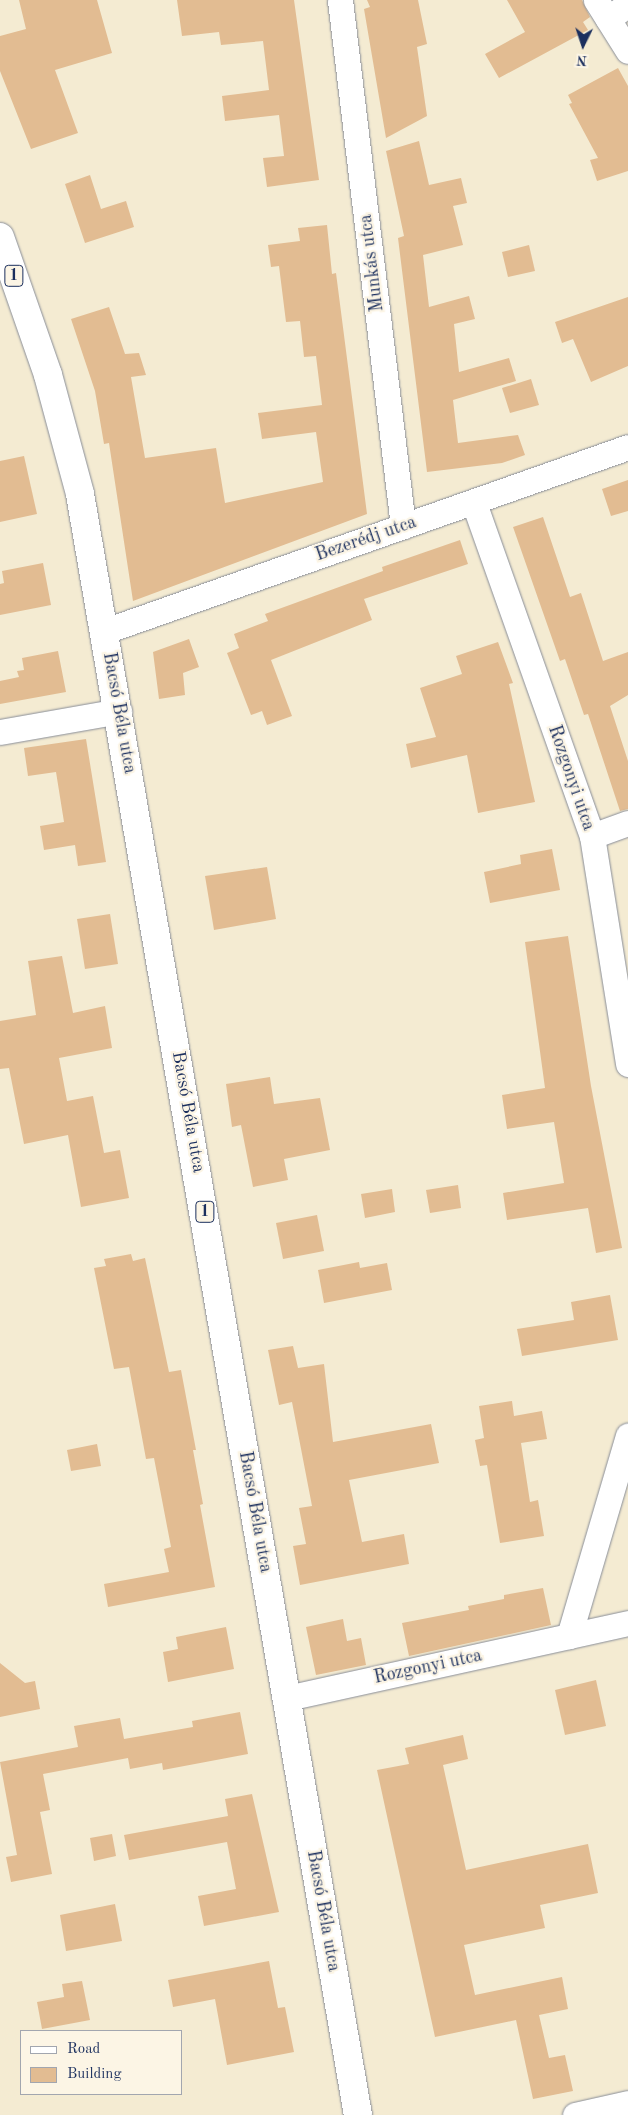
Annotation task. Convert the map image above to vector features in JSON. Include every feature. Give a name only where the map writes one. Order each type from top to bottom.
[{"type":"main road","name":"Bacsó Béla utca","points":[[0,237],[48,375],[80,494],[120,711],[358,2115]]},
{"type":"street","name":"Munkás utca","points":[[340,0],[403,526]]},
{"type":"street","points":[[628,4],[602,9],[628,51]]},
{"type":"street","name":"Bezerédj utca","points":[[105,632],[628,447]]},
{"type":"street","name":"Rozgonyi utca","points":[[474,503],[592,836],[628,1064]]},
{"type":"street","points":[[0,732],[120,711]]},
{"type":"street","points":[[592,836],[628,823]]},
{"type":"street","points":[[569,1636],[628,1436]]},
{"type":"street","name":"Rozgonyi utca","points":[[287,1698],[628,1623]]},
{"type":"street","points":[[575,2115],[628,2104]]},
{"type":"building","points":[[19,0],[97,0],[112,53],[55,70],[78,133],[31,149],[0,71],[0,36],[26,29]]},
{"type":"building","points":[[177,0],[294,0],[319,180],[267,187],[263,158],[284,156],[279,115],[225,121],[222,96],[269,90],[263,41],[221,45],[219,32],[182,36]]},
{"type":"building","points":[[367,0],[418,0],[427,44],[417,47],[427,116],[386,138],[364,9],[370,7]]},
{"type":"building","points":[[507,0],[582,0],[590,17],[583,22],[588,30],[499,78],[485,54],[525,32]]},
{"type":"building","points":[[618,68],[628,86],[628,171],[597,181],[590,160],[598,158],[569,104],[572,103],[568,95]]},
{"type":"building","points":[[419,141],[429,185],[461,178],[467,203],[453,206],[463,245],[423,255],[429,307],[469,296],[475,319],[454,324],[459,372],[509,358],[516,381],[453,400],[458,443],[518,435],[525,455],[502,463],[427,472],[398,238],[404,236],[386,151]]},
{"type":"building","points":[[90,175],[101,209],[126,201],[134,227],[85,243],[65,184]]},
{"type":"building","points":[[327,225],[332,274],[336,273],[367,514],[133,601],[109,443],[104,444],[95,391],[71,319],[109,307],[125,354],[139,353],[146,375],[131,377],[145,458],[216,448],[225,503],[323,482],[316,432],[262,439],[258,413],[322,405],[316,356],[304,357],[300,321],[286,322],[279,266],[271,267],[268,245],[300,241],[298,228]]},
{"type":"building","points":[[529,245],[535,271],[508,277],[502,252]]},
{"type":"building","points":[[628,297],[628,366],[591,382],[573,339],[562,343],[555,322]]},
{"type":"building","points":[[531,379],[539,405],[510,413],[502,388]]},
{"type":"building","points":[[24,456],[37,514],[0,522],[0,461]]},
{"type":"building","points":[[628,480],[628,511],[611,516],[602,489]]},
{"type":"building","points":[[543,517],[570,597],[581,593],[603,661],[628,652],[628,695],[610,706],[628,761],[628,809],[620,811],[588,714],[584,715],[565,659],[560,661],[513,527]]},
{"type":"building","points":[[460,540],[468,564],[364,599],[372,620],[271,660],[292,716],[267,725],[262,711],[251,715],[227,653],[239,648],[234,634],[268,621],[265,614],[383,571],[382,567]]},
{"type":"building","points":[[43,563],[51,605],[0,615],[0,584],[4,583],[2,571]]},
{"type":"building","points":[[189,639],[199,667],[183,673],[185,695],[159,699],[153,652]]},
{"type":"building","points":[[498,642],[513,683],[509,684],[535,802],[478,813],[467,755],[411,768],[406,744],[436,737],[420,688],[462,674],[456,656]]},
{"type":"building","points":[[58,651],[66,692],[0,704],[0,681],[19,677],[17,671],[24,670],[22,658]]},
{"type":"building","points":[[86,739],[106,862],[78,866],[75,845],[44,850],[40,826],[64,822],[56,772],[28,776],[24,748]]},
{"type":"building","points":[[552,849],[560,890],[490,903],[484,872],[521,864],[520,855]]},
{"type":"building","points":[[267,867],[276,919],[214,930],[205,876]]},
{"type":"building","points":[[110,914],[118,964],[85,969],[77,919]]},
{"type":"building","points":[[568,936],[591,1086],[622,1248],[596,1253],[588,1208],[507,1220],[503,1193],[564,1183],[554,1122],[507,1129],[502,1095],[545,1088],[525,942]]},
{"type":"building","points":[[62,956],[73,1013],[105,1006],[112,1048],[59,1058],[67,1101],[93,1096],[104,1153],[120,1150],[129,1198],[81,1207],[68,1135],[24,1144],[9,1068],[0,1069],[0,1021],[36,1015],[28,961]]},
{"type":"building","points":[[270,1077],[274,1104],[320,1098],[330,1150],[284,1159],[288,1180],[253,1187],[241,1125],[232,1127],[226,1084]]},
{"type":"building","points":[[458,1185],[461,1208],[430,1213],[426,1190]]},
{"type":"building","points":[[392,1189],[395,1212],[365,1218],[361,1194]]},
{"type":"building","points":[[317,1215],[324,1251],[283,1259],[276,1223]]},
{"type":"building","points":[[131,1254],[133,1261],[145,1258],[169,1372],[181,1370],[196,1450],[193,1450],[203,1504],[200,1505],[215,1587],[108,1607],[104,1584],[169,1572],[164,1549],[171,1547],[154,1458],[146,1459],[129,1367],[114,1369],[94,1268],[106,1266],[104,1259]]},
{"type":"building","points":[[359,1262],[360,1268],[387,1263],[392,1290],[324,1303],[318,1270]]},
{"type":"building","points":[[610,1295],[618,1340],[522,1356],[517,1329],[574,1320],[571,1302]]},
{"type":"building","points":[[293,1346],[298,1368],[324,1364],[333,1442],[431,1424],[439,1463],[349,1480],[362,1542],[404,1534],[409,1564],[300,1585],[293,1546],[306,1544],[299,1508],[312,1506],[292,1402],[279,1405],[268,1350]]},
{"type":"building","points":[[512,1401],[514,1416],[542,1411],[547,1439],[521,1443],[530,1502],[538,1500],[544,1536],[500,1543],[487,1465],[480,1466],[475,1440],[484,1438],[479,1406]]},
{"type":"building","points":[[97,1444],[101,1466],[71,1471],[67,1450]]},
{"type":"building","points":[[543,1588],[551,1625],[409,1656],[402,1623],[469,1610],[468,1606],[504,1599],[504,1595]]},
{"type":"building","points":[[343,1619],[347,1641],[361,1638],[366,1665],[316,1675],[306,1627]]},
{"type":"building","points":[[226,1627],[234,1669],[168,1682],[163,1652],[178,1649],[176,1637]]},
{"type":"building","points":[[0,1663],[25,1683],[35,1681],[40,1709],[0,1717]]},
{"type":"building","points":[[596,1680],[606,1726],[565,1735],[555,1690]]},
{"type":"building","points":[[240,1712],[248,1754],[163,1770],[162,1763],[130,1769],[128,1758],[43,1774],[50,1810],[40,1812],[52,1874],[11,1882],[6,1857],[17,1855],[0,1762],[78,1747],[74,1726],[120,1718],[124,1739],[193,1727],[192,1721]]},
{"type":"building","points":[[463,1735],[468,1759],[443,1765],[466,1870],[588,1844],[598,1893],[540,1905],[545,1928],[464,1945],[475,1995],[562,1977],[568,2009],[539,2015],[549,2058],[565,2055],[573,2091],[533,2099],[516,2020],[435,2037],[377,1770],[409,1764],[405,1748]]},
{"type":"building","points":[[252,1794],[279,1912],[204,1926],[198,1896],[236,1889],[227,1842],[129,1860],[124,1835],[228,1816],[225,1799]]},
{"type":"building","points":[[112,1834],[116,1856],[94,1861],[90,1838]]},
{"type":"building","points":[[115,1904],[122,1941],[66,1951],[60,1915]]},
{"type":"building","points":[[269,1961],[278,2008],[285,2007],[294,2052],[227,2065],[215,1999],[173,2007],[168,1980]]},
{"type":"building","points":[[82,1981],[90,2020],[42,2029],[37,2002],[64,1997],[62,1984]]}]
